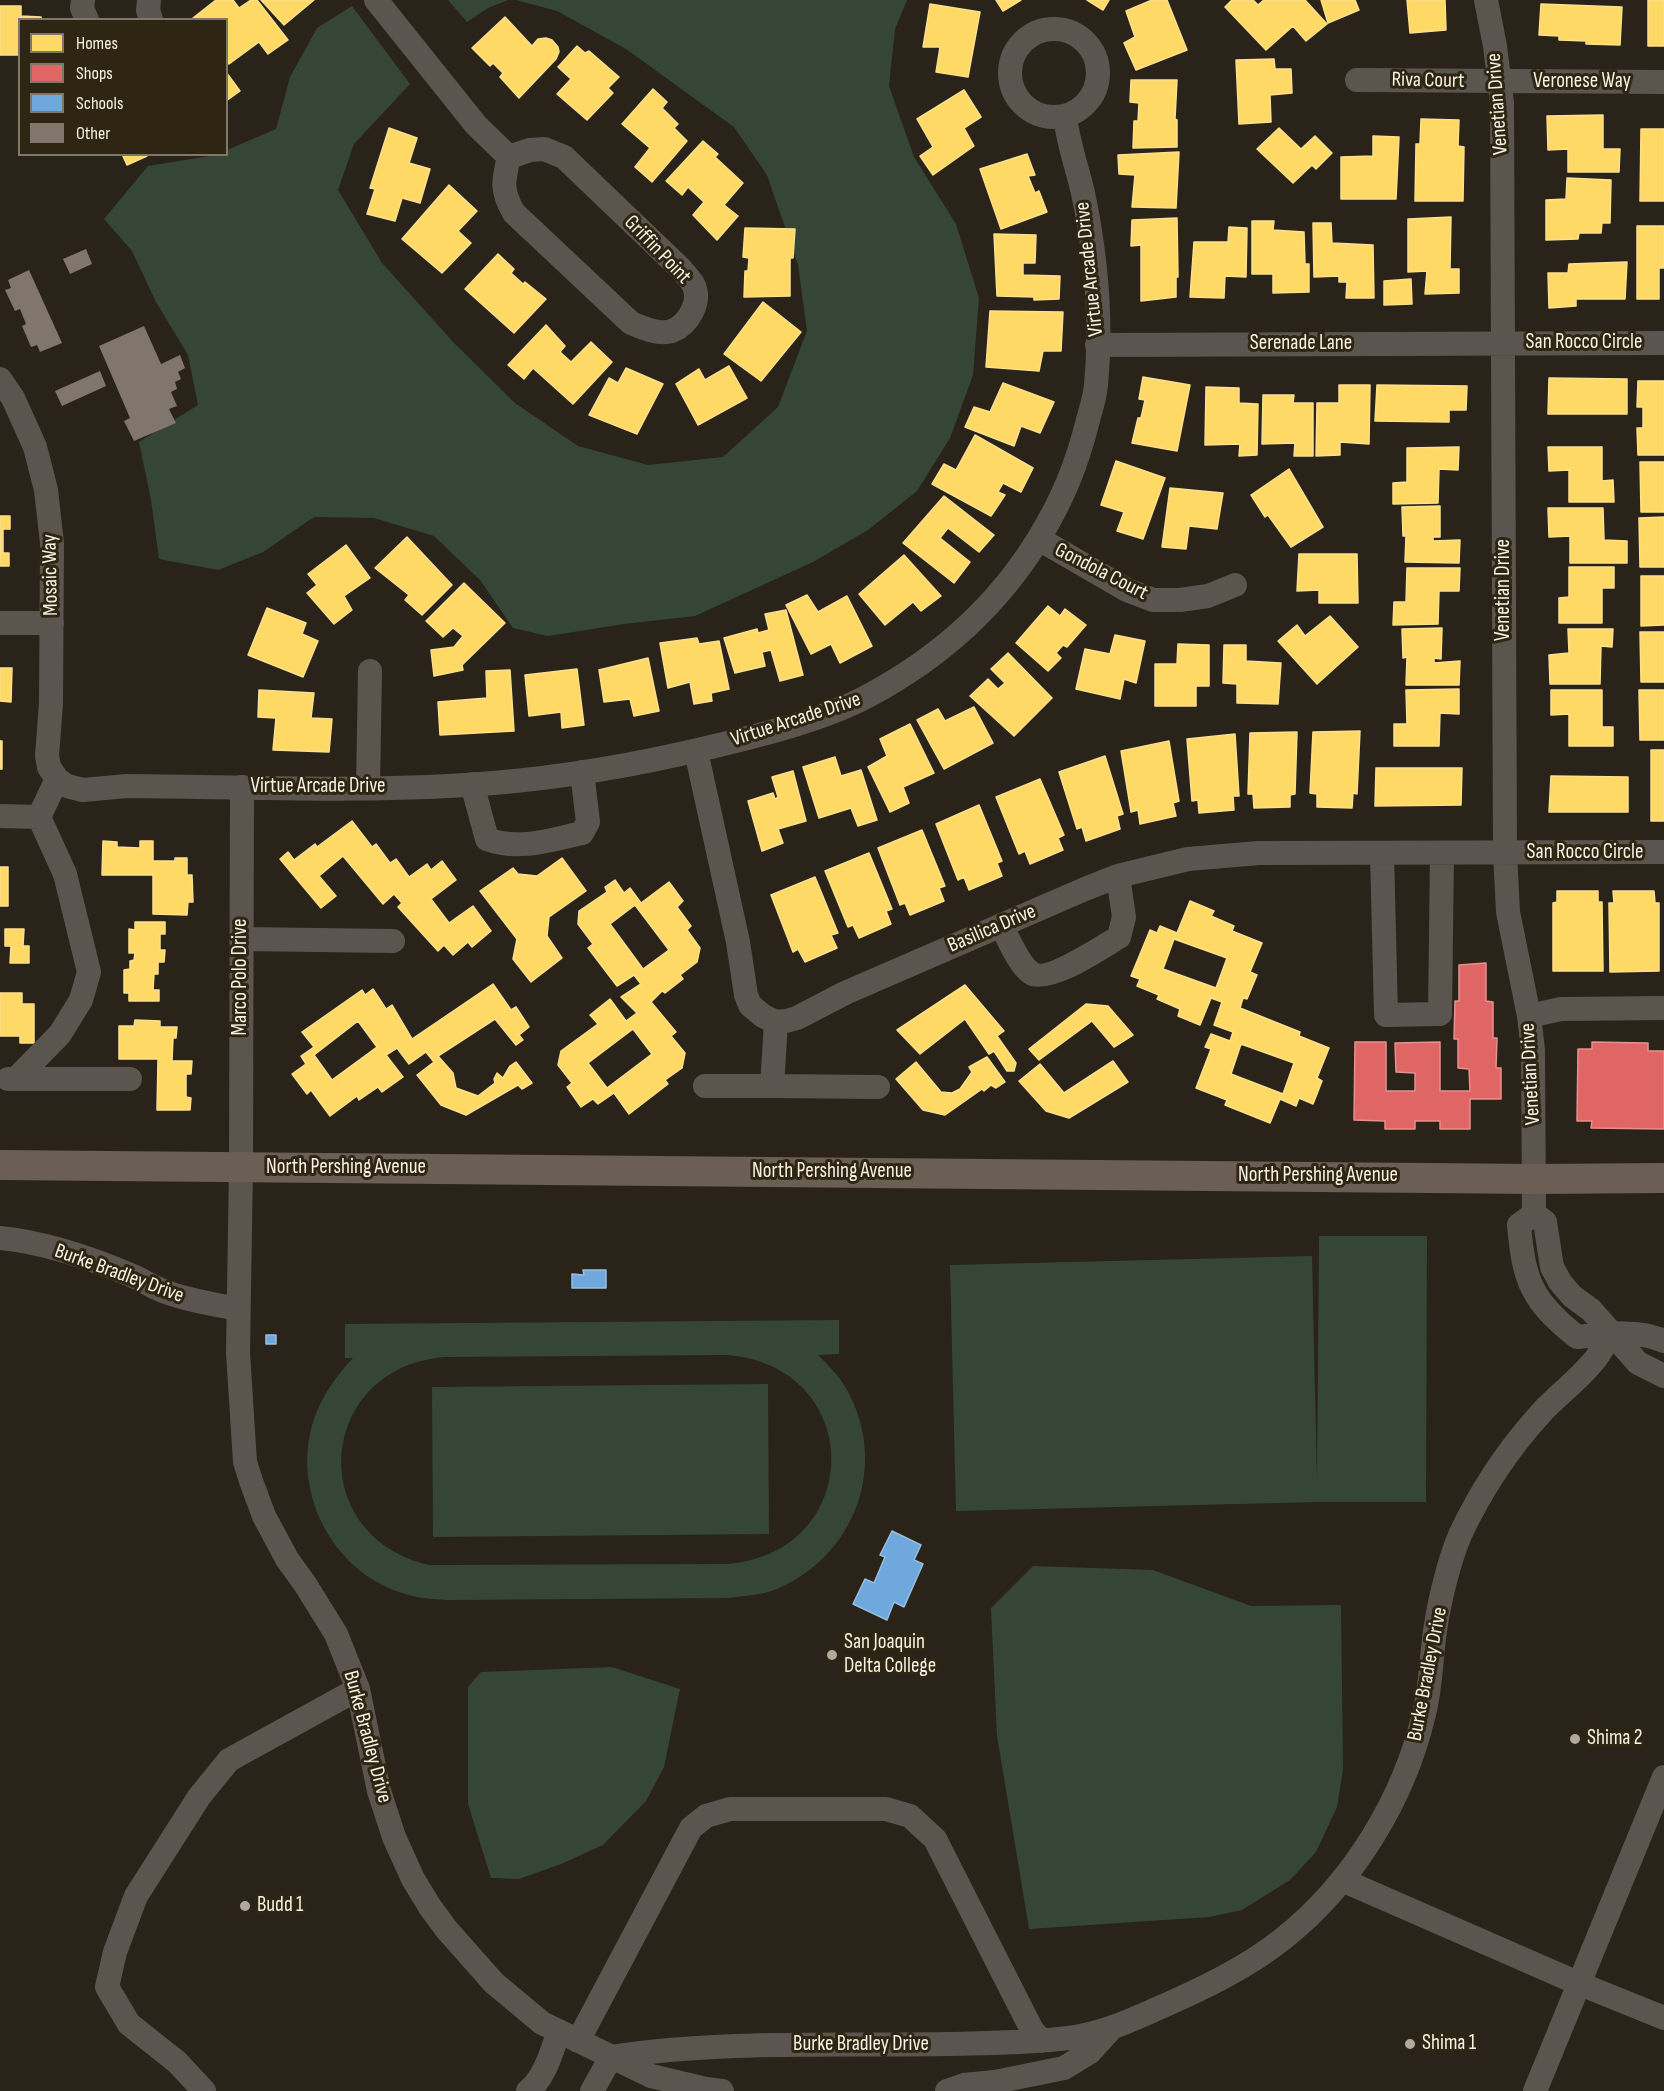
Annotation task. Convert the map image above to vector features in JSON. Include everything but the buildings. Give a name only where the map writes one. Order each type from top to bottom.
[{"type":"main road","name":"North Pershing Avenue","points":[[0,1166],[1535,1179],[1664,1178]]},
{"type":"street","points":[[83,0],[82,8],[86,18]]},
{"type":"street","points":[[149,0],[150,18]]},
{"type":"street","points":[[376,0],[476,125],[509,157]]},
{"type":"street","name":"Venetian Drive","points":[[1486,0],[1502,103],[1505,853],[1509,912],[1529,1016],[1533,1050],[1534,1214],[1545,1222],[1552,1267],[1560,1282],[1591,1310],[1611,1334]]},
{"type":"street","name":"Riva Court","points":[[1356,80],[1500,82]]},
{"type":"street","name":"Veronese Way","points":[[1500,82],[1664,81]]},
{"type":"street","name":"Virtue Arcade Drive","points":[[57,779],[67,786],[82,790],[127,786],[368,788],[472,784],[582,772],[696,751],[807,721],[865,698],[927,661],[969,626],[996,599],[1022,567],[1058,508],[1080,453],[1096,388],[1097,308],[1083,192],[1067,135],[1065,116]]},
{"type":"street","name":"Griffin Point","points":[[544,149],[564,158],[681,269],[694,286],[696,304],[685,322],[671,331],[652,331],[631,323],[514,213],[505,199],[503,181],[509,157],[530,150],[544,149]]},
{"type":"street","name":"San Rocco Circle","points":[[1504,344],[1664,343]]},
{"type":"street","name":"Serenade Lane","points":[[1097,345],[1504,344]]},
{"type":"street","name":"Mosaic Way","points":[[0,379],[13,398],[34,447],[46,490],[52,543],[51,703],[47,756],[49,767],[57,779]]},
{"type":"street","name":"Gondola Court","points":[[1039,539],[1127,590],[1153,600],[1180,600],[1208,596],[1234,585]]},
{"type":"street","points":[[0,623],[52,623]]},
{"type":"street","points":[[368,788],[370,671]]},
{"type":"street","points":[[696,751],[738,942],[746,995],[750,1005],[763,1016],[776,1022],[772,1086]]},
{"type":"street","points":[[472,784],[487,839],[499,844],[530,845],[582,833],[586,828],[588,822],[582,772]]},
{"type":"street","points":[[8,1079],[60,1034],[81,1000],[88,972],[65,874],[39,817],[57,779]]},
{"type":"street","name":"Marco Polo Drive","points":[[241,1167],[242,787]]},
{"type":"street","points":[[0,816],[39,817]]},
{"type":"street","name":"San Rocco Circle","points":[[1505,853],[1664,852]]},
{"type":"street","name":"Basilica Drive","points":[[776,1022],[786,1022],[797,1018],[845,993],[1118,876],[1188,859],[1259,853],[1505,853]]},
{"type":"street","points":[[1382,853],[1386,1015],[1440,1014],[1442,853]]},
{"type":"street","points":[[1001,925],[1024,967],[1032,974],[1040,976],[1055,972],[1119,937],[1124,917],[1118,876]]},
{"type":"street","points":[[241,939],[393,941]]},
{"type":"street","points":[[1529,1016],[1561,1009],[1664,1008]]},
{"type":"street","points":[[8,1079],[130,1079]]},
{"type":"street","points":[[705,1086],[878,1087]]},
{"type":"street","name":"Burke Bradley Drive","points":[[241,1167],[238,1353],[245,1462],[264,1516],[287,1560],[336,1634],[358,1689],[379,1791],[394,1837],[413,1879],[447,1930],[494,1983],[542,2022],[651,2076],[722,2091]]},
{"type":"street","name":"Burke Bradley Drive","points":[[0,1238],[76,1255],[133,1276],[165,1292],[190,1300],[238,1309]]},
{"type":"street","points":[[1611,1334],[1652,1335],[1664,1341]]},
{"type":"street","points":[[1611,1334],[1638,1364],[1664,1376]]},
{"type":"street","name":"Burke Bradley Drive","points":[[611,2057],[649,2052],[754,2045],[903,2045],[1073,2038],[1111,2029],[1235,1971],[1282,1940],[1305,1920],[1360,1857],[1394,1797],[1411,1759],[1425,1713],[1435,1630],[1451,1561],[1477,1500],[1505,1456],[1542,1412],[1595,1361],[1611,1334]]},
{"type":"street","points":[[204,2091],[177,2062],[129,2024],[106,1987],[115,1952],[136,1896],[199,1797],[230,1760],[358,1689]]},
{"type":"street","points":[[1535,2091],[1664,1777]]},
{"type":"street","points":[[528,2091],[535,2086],[568,2036],[691,1828],[706,1815],[730,1809],[886,1809],[910,1816],[935,1839],[1032,2030],[1042,2041]]},
{"type":"street","points":[[1342,1880],[1580,1984],[1664,2018]]},
{"type":"street","name":"Burke Bradley Drive","points":[[947,2091],[964,2085],[995,2082],[1064,2068],[1090,2052],[1111,2029]]},
{"type":"street","points":[[592,2091],[611,2057]]},
{"type":"green space","points":[[448,0],[508,0],[488,8],[467,22]]},
{"type":"green space","points":[[516,0],[907,0],[895,29],[889,86],[914,157],[956,224],[979,298],[973,375],[950,438],[917,491],[868,530],[813,562],[695,616],[548,636],[513,628],[480,580],[434,536],[374,518],[314,517],[263,552],[218,570],[159,559],[151,500],[139,442],[198,405],[188,355],[156,302],[132,251],[104,219],[148,166],[210,156],[228,156],[228,150],[276,129],[290,77],[317,28],[352,6],[410,84],[354,144],[338,190],[382,263],[455,344],[515,403],[578,446],[648,465],[723,457],[778,407],[807,331],[798,265],[767,175],[734,127],[626,49],[557,11]]},
{"type":"green space","points":[[1319,1236],[1427,1236],[1426,1502],[1317,1502],[956,1511],[950,1265],[1312,1256],[1317,1481]]},
{"type":"green space","points":[[839,1320],[839,1354],[818,1355],[844,1385],[859,1419],[865,1448],[864,1477],[857,1505],[844,1531],[827,1555],[804,1574],[777,1589],[759,1594],[728,1598],[446,1600],[405,1594],[379,1583],[357,1568],[338,1548],[323,1525],[313,1500],[308,1473],[308,1446],[314,1419],[325,1394],[353,1358],[345,1358],[345,1324]],"holes":[[[727,1355],[773,1367],[805,1391],[825,1423],[831,1459],[825,1495],[806,1528],[773,1552],[728,1564],[429,1565],[388,1548],[360,1521],[345,1489],[342,1454],[350,1419],[371,1390],[402,1368],[445,1357]]]},
{"type":"green space","points":[[768,1384],[769,1534],[433,1537],[432,1387]]},
{"type":"green space","points":[[1033,1566],[1153,1570],[1251,1606],[1341,1605],[1343,1769],[1337,1807],[1316,1852],[1290,1880],[1242,1910],[1209,1917],[1029,1929],[997,1736],[991,1608]]},
{"type":"green space","points":[[612,1667],[680,1689],[664,1767],[646,1801],[603,1845],[561,1864],[519,1879],[491,1878],[468,1804],[468,1687],[481,1672]]},
{"type":"place","name":"San Joaquin Delta College","points":[[832,1655]]},
{"type":"place","name":"Shima 2","points":[[1575,1739]]},
{"type":"place","name":"Budd 1","points":[[245,1906]]},
{"type":"place","name":"Shima 1","points":[[1410,2044]]}]
